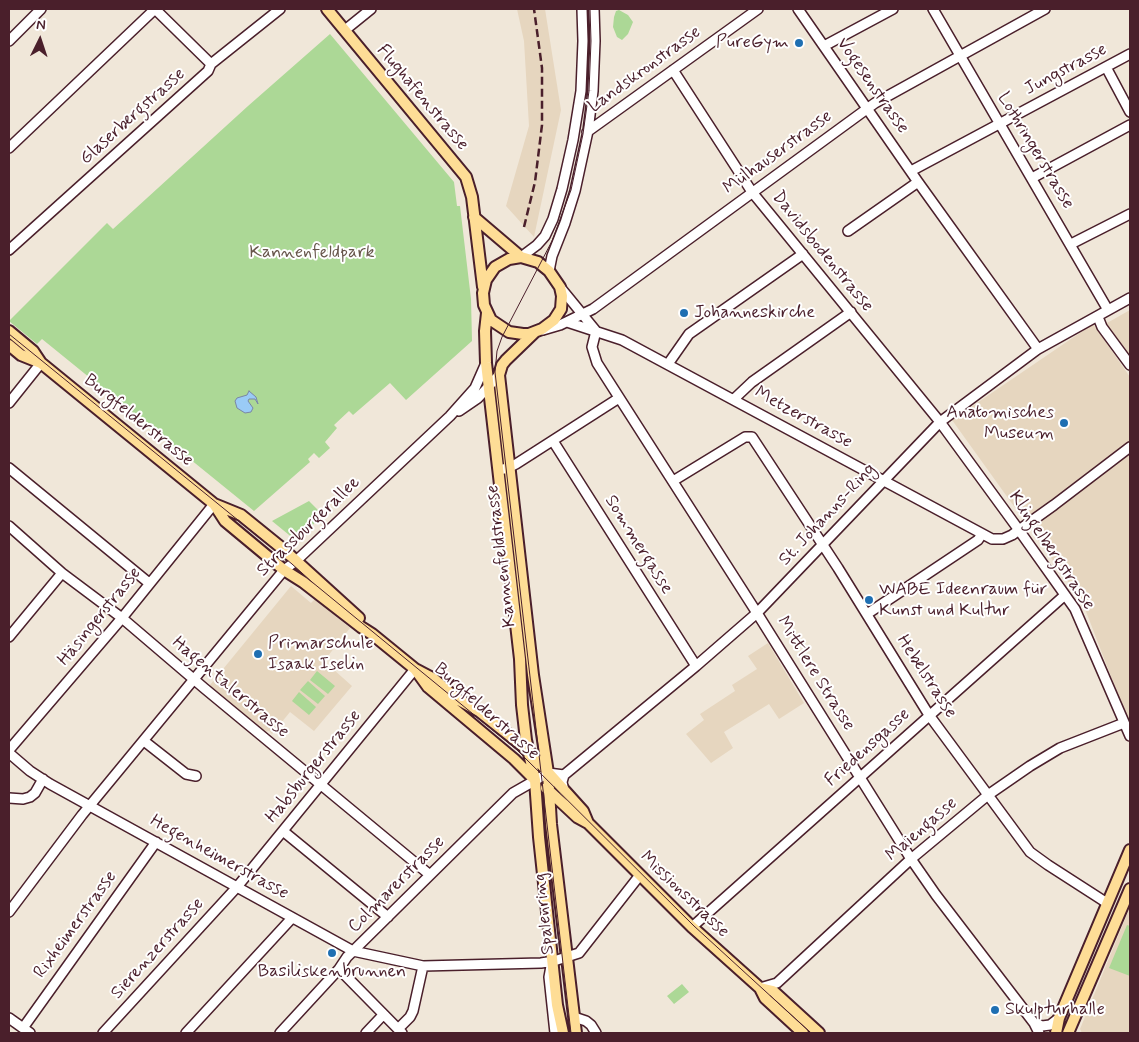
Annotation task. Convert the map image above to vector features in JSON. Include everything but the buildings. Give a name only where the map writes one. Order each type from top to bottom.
[{"type":"main road","name":"Flughafenstrasse","points":[[327,9],[466,178],[472,197],[483,287]]},
{"type":"main road","points":[[474,217],[521,257],[538,262],[549,271],[560,287],[562,302],[558,315],[550,324],[536,332],[506,360],[502,365],[499,375]]},
{"type":"main road","points":[[521,257],[509,259],[490,273],[483,287],[484,305],[487,313],[496,324],[509,332],[523,334],[536,332]]},
{"type":"main road","name":"Kannenfeldstrasse","points":[[487,313],[485,331],[489,388],[504,469],[549,790]]},
{"type":"main road","name":"Burgfelderstrasse","points":[[9,331],[33,351],[41,363],[214,504],[241,515],[365,623],[372,634]]},
{"type":"main road","name":"Burgfelderstrasse","points":[[9,345],[21,355],[41,363]]},
{"type":"main road","name":"Kannenfeldstrasse","points":[[499,375],[504,469],[520,659],[522,705],[528,750],[535,780]]},
{"type":"main road","name":"Burgfelderstrasse","points":[[214,504],[225,521],[284,570],[303,582],[415,668],[434,679],[457,698],[480,711],[528,750],[548,773]]},
{"type":"main road","name":"Burgfelderstrasse","points":[[415,668],[428,687],[514,758],[535,780]]},
{"type":"main road","name":"Missionsstrasse","points":[[548,773],[583,812],[588,822],[692,927],[760,988],[764,998],[803,1033]]},
{"type":"main road","name":"Missionsstrasse","points":[[535,780],[549,790],[577,817],[588,822]]},
{"type":"main road","name":"Spalenring","points":[[535,780],[558,1005],[563,1033]]},
{"type":"main road","name":"Spalenring","points":[[549,790],[566,958],[576,1033]]},
{"type":"main road","points":[[551,814],[557,806],[566,806]]},
{"type":"main road","points":[[1057,1032],[1060,1018],[1130,850]]},
{"type":"main road","points":[[1068,1033],[1127,907],[1130,890]]},
{"type":"main road","name":"Missionsstrasse","points":[[760,988],[773,990],[819,1033]]},
{"type":"street","points":[[9,41],[41,9]]},
{"type":"street","points":[[9,148],[155,9],[211,64]]},
{"type":"street","name":"Glaserbergstrasse","points":[[9,250],[208,71],[211,64],[280,9]]},
{"type":"street","points":[[345,30],[371,9]]},
{"type":"street","points":[[521,257],[541,241],[548,230],[562,189],[574,140],[581,91],[584,40],[582,9]]},
{"type":"street","points":[[549,271],[552,256],[575,191],[588,131],[593,91],[594,9]]},
{"type":"street","name":"Landskronstrasse","points":[[574,140],[758,9]]},
{"type":"street","name":"Vogesenstrasse","points":[[798,9],[918,182],[1038,349]]},
{"type":"street","points":[[824,46],[893,9]]},
{"type":"street","name":"Lothringerstrasse","points":[[933,9],[1108,310]]},
{"type":"street","name":"Mülhauserstrasse","points":[[536,332],[567,322],[583,314],[867,109],[1045,9]]},
{"type":"street","name":"Jungstrasse","points":[[911,171],[1130,54]]},
{"type":"street","points":[[1106,67],[1130,112]]},
{"type":"street","name":"Davidsbodenstrasse","points":[[673,70],[752,192],[940,422]]},
{"type":"street","points":[[1032,178],[1130,124]]},
{"type":"street","points":[[848,231],[918,182]]},
{"type":"street","points":[[1071,244],[1130,214]]},
{"type":"street","points":[[668,364],[689,334],[803,254]]},
{"type":"street","points":[[560,287],[596,331]]},
{"type":"street","name":"St. Johanns-Ring","points":[[564,774],[696,666],[757,613],[940,422],[1038,349],[1130,298]]},
{"type":"street","points":[[734,399],[752,382],[851,312]]},
{"type":"street","points":[[1098,316],[1102,327],[1130,365]]},
{"type":"street","name":"Metzerstrasse","points":[[567,322],[622,340],[992,539],[1003,539],[1019,530],[1130,447]]},
{"type":"street","name":"Mittlere Strasse","points":[[596,331],[592,341],[593,355],[619,398],[757,613],[911,859],[1040,1033]]},
{"type":"street","points":[[9,403],[41,363]]},
{"type":"street","name":"Strassburgerallee","points":[[9,912],[91,805],[284,570],[296,561],[450,416],[475,388],[486,363]]},
{"type":"street","name":"Strassburgerallee","points":[[450,416],[472,403],[489,388],[499,375]]},
{"type":"street","points":[[504,469],[553,441],[619,398]]},
{"type":"street","name":"Klingelbergstrasse","points":[[940,422],[1075,609],[1130,736]]},
{"type":"street","name":"Hebelstrasse","points":[[673,481],[745,437],[752,437],[823,544],[930,715],[1030,852],[1048,866],[1108,904]]},
{"type":"street","name":"Sommergasse","points":[[553,441],[696,666]]},
{"type":"street","points":[[9,468],[149,583]]},
{"type":"street","name":"Häsingerstrasse","points":[[9,752],[122,618],[214,504]]},
{"type":"street","name":"Hagentalerstrasse","points":[[9,526],[62,573],[122,618],[430,875]]},
{"type":"street","points":[[867,614],[978,540],[982,534]]},
{"type":"street","points":[[9,637],[62,573]]},
{"type":"street","name":"Friedensgasse","points":[[692,927],[1065,595]]},
{"type":"street","name":"Habsburgerstrasse","points":[[237,886],[415,668]]},
{"type":"street","name":"Maiengasse","points":[[760,988],[777,983],[911,859],[988,795],[1060,748],[1124,723]]},
{"type":"street","points":[[144,741],[186,774],[196,776]]},
{"type":"street","name":"Hegenheimerstrasse","points":[[9,752],[30,771],[43,779],[353,952],[423,966],[554,962],[579,953],[640,875]]},
{"type":"street","points":[[548,773],[564,774],[562,782],[564,791]]},
{"type":"street","name":"Colmarerstrasse","points":[[280,1033],[340,969],[346,957],[388,918],[513,793],[548,773]]},
{"type":"street","points":[[9,798],[23,799],[30,797],[35,793],[43,779]]},
{"type":"street","points":[[283,831],[388,918]]},
{"type":"street","name":"Rixheimerstrasse","points":[[26,1030],[156,842]]},
{"type":"street","name":"Sierenzerstrasse","points":[[103,1033],[237,886]]},
{"type":"street","points":[[186,1033],[292,918]]},
{"type":"street","name":"Spalenring","points":[[554,962],[549,977],[556,1033]]},
{"type":"street","points":[[340,969],[400,1031],[413,1011],[423,966]]},
{"type":"street","points":[[366,1033],[383,1015]]},
{"type":"street","points":[[574,1017],[586,1021],[596,1033]]},
{"type":"street","points":[[9,1018],[26,1030]]},
{"type":"street","points":[[1034,1023],[1050,1026],[1060,1018]]},
{"type":"shaded area","points":[[517,9],[545,9],[561,110],[534,237],[506,206],[529,126],[524,41]]},
{"type":"shaded area","points":[[1130,310],[1130,360],[1106,326],[1107,323]]},
{"type":"shaded area","points":[[1093,324],[1130,377],[1130,726],[1082,601],[952,420]]},
{"type":"shaded area","points":[[291,586],[311,603],[315,599],[350,628],[324,661],[352,686],[314,731],[290,712],[272,734],[269,731],[265,732],[212,689],[210,685]]},
{"type":"shaded area","points":[[768,643],[804,703],[779,719],[769,704],[724,732],[733,748],[711,763],[686,734],[704,720],[700,714],[735,691],[732,685],[757,669],[748,656]]},
{"type":"shaded area","points":[[1130,907],[1130,1033],[1082,1033],[1080,1029]]},
{"type":"green space","points":[[619,10],[628,15],[633,22],[628,34],[622,40],[617,37],[613,27],[616,11]]},
{"type":"green space","name":"Kannenfeldpark","points":[[330,34],[454,182],[457,206],[460,206],[471,299],[472,341],[406,400],[390,383],[353,415],[349,411],[334,425],[337,428],[325,442],[330,448],[319,458],[314,453],[308,459],[310,462],[254,511],[42,339],[37,344],[9,321],[107,223],[113,229]]},
{"type":"green space","points":[[309,501],[323,515],[298,539],[294,539],[272,521]]},
{"type":"green space","points":[[317,671],[335,686],[328,694],[310,680]]},
{"type":"green space","points":[[308,681],[325,696],[318,704],[300,690]]},
{"type":"green space","points":[[299,692],[316,707],[309,715],[292,701]]},
{"type":"green space","points":[[1127,925],[1130,926],[1130,976],[1109,968]]},
{"type":"green space","points":[[682,984],[689,992],[674,1004],[667,996]]},
{"type":"water","points":[[249,391],[256,397],[258,404],[255,399],[249,399],[248,401],[253,408],[251,412],[245,413],[237,408],[235,401],[237,398],[247,395]]},
{"type":"tram line","points":[[571,1033],[495,372],[497,351],[502,337],[552,241],[571,190],[583,134],[589,91],[590,9]]},
{"type":"tram line","points":[[9,334],[517,750],[694,926],[811,1033]]},
{"type":"railway","points":[[524,227],[535,182],[542,125],[542,68],[534,9]]},
{"type":"place","name":"PureGym","points":[[799,43]]},
{"type":"place","name":"Johanneskirche","points":[[684,313]]},
{"type":"place","name":"Anatomisches Museum","points":[[1064,423]]},
{"type":"place","name":"WABE Ideenraum für Kunst und Kultur","points":[[869,600]]},
{"type":"place","name":"Primarschule Isaak Iselin","points":[[258,654]]},
{"type":"place","name":"Basiliskenbrunnen","points":[[332,953]]},
{"type":"place","name":"Skulpturhalle","points":[[995,1010]]}]
